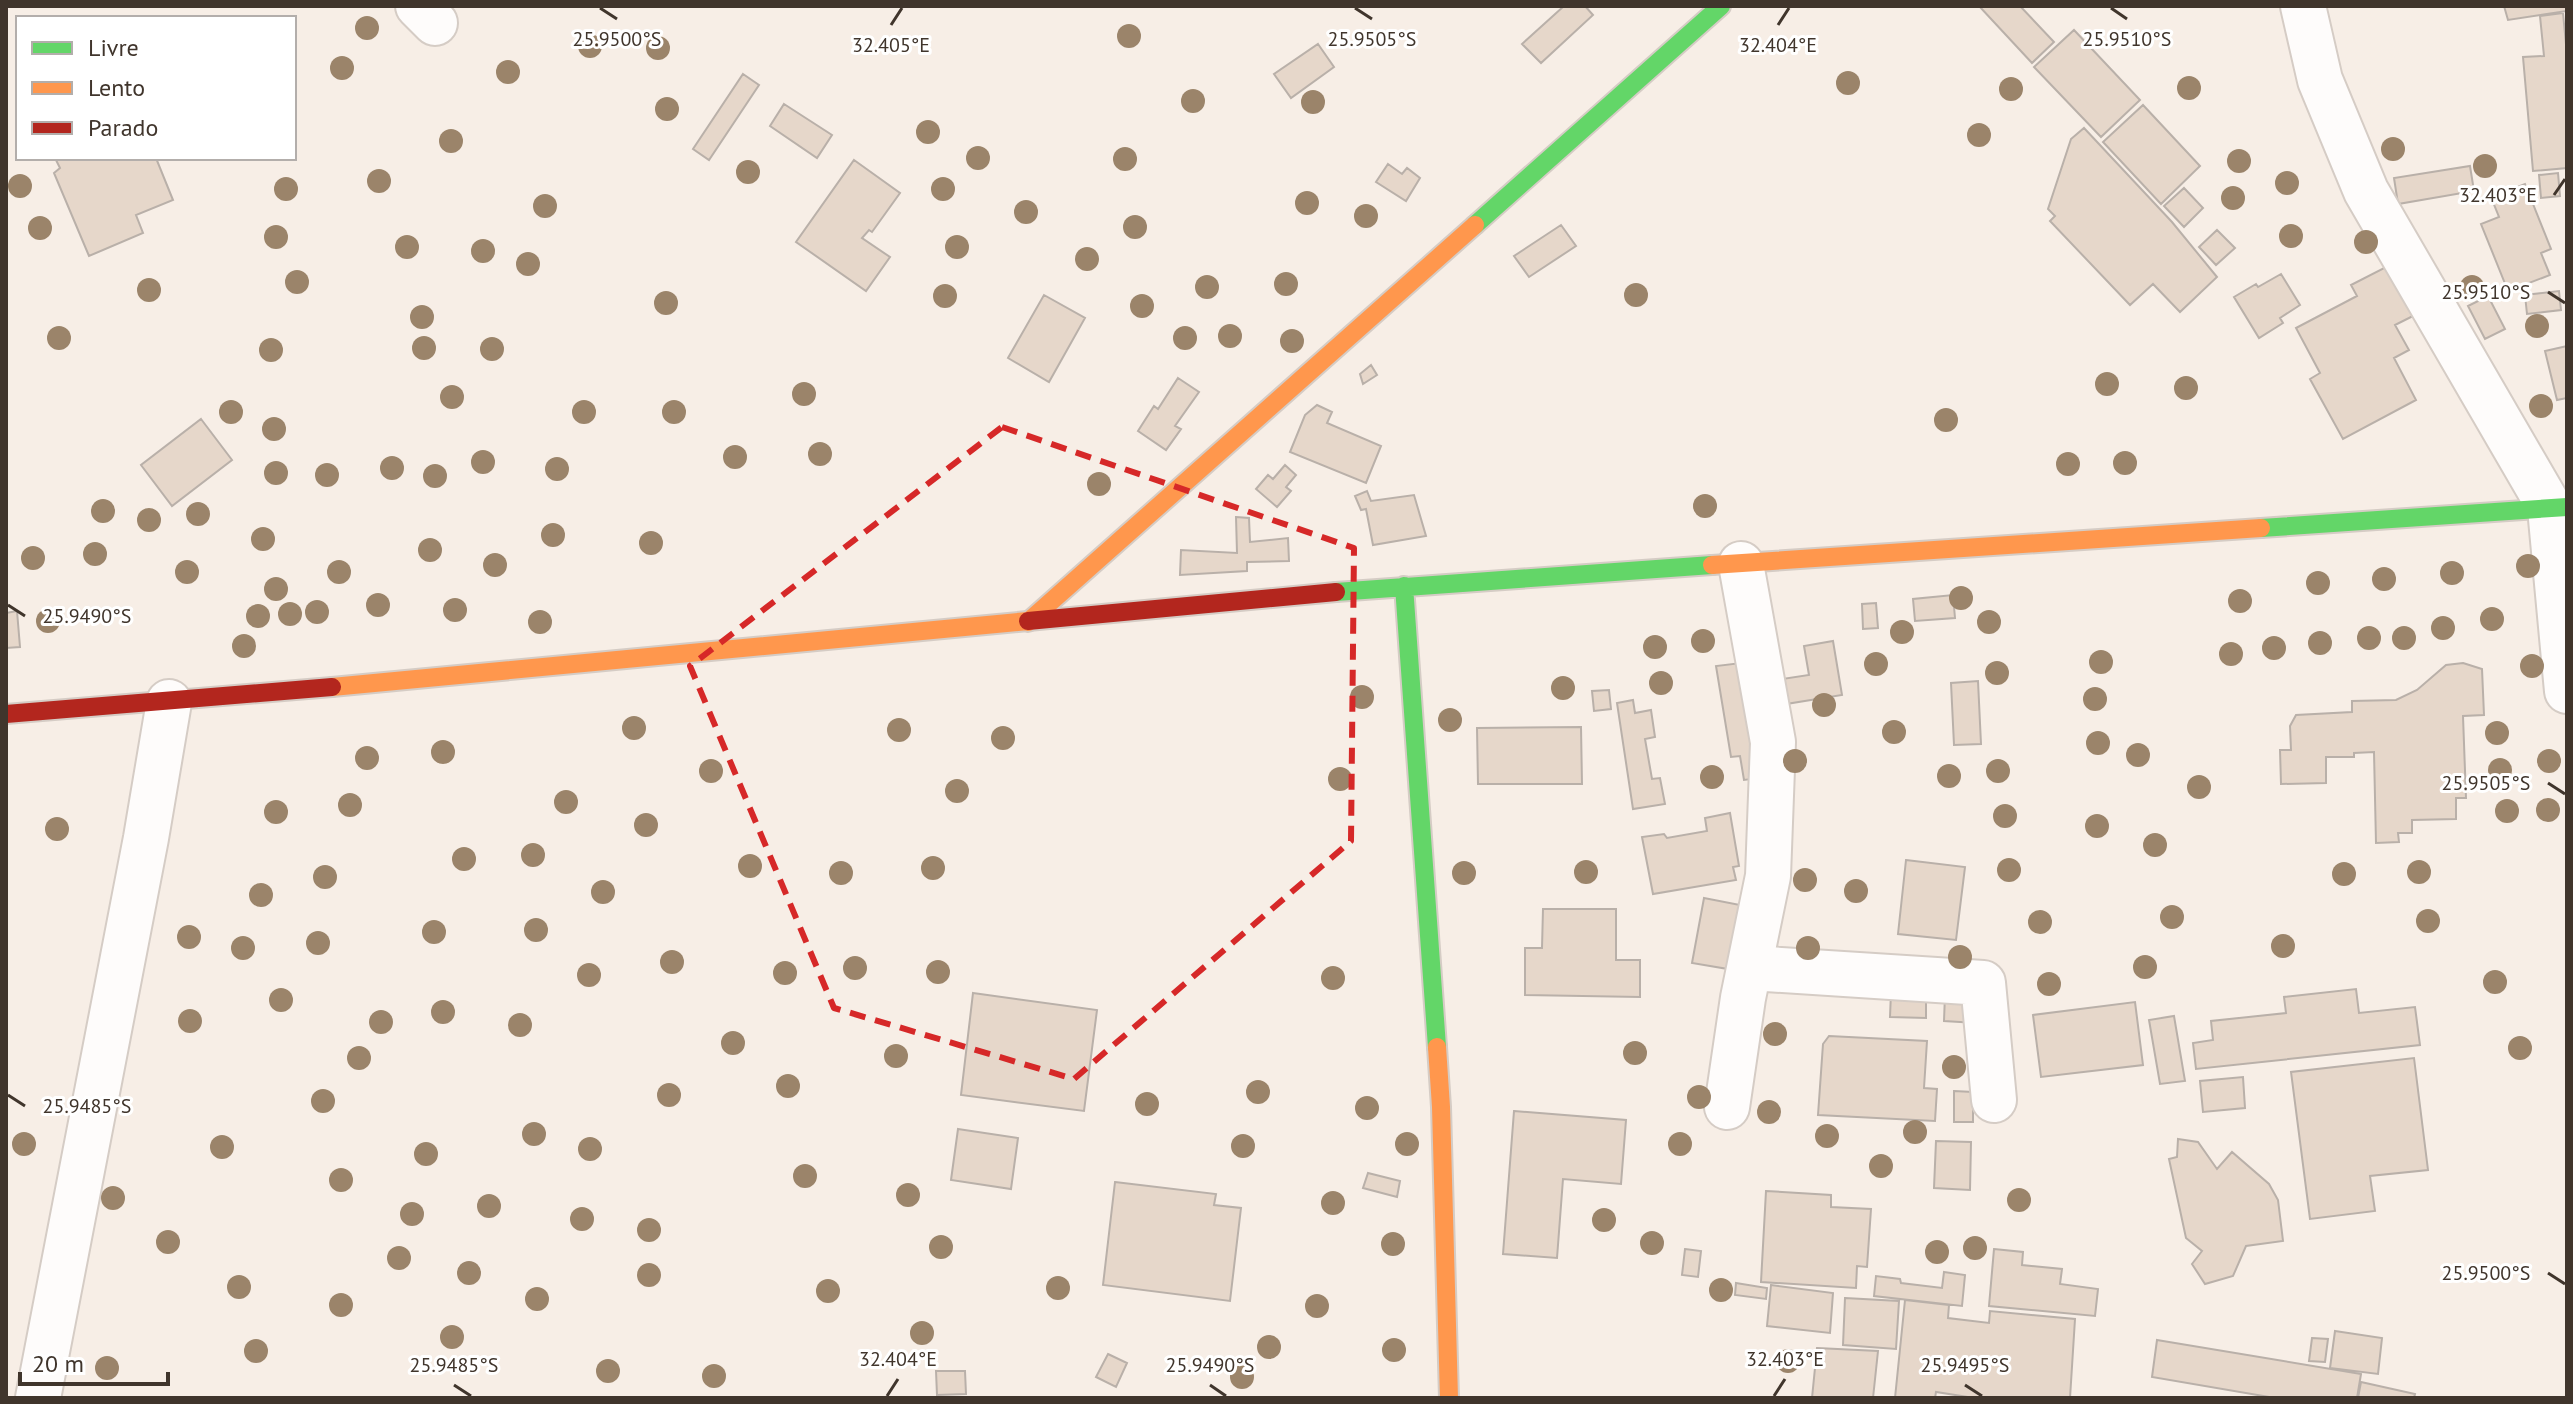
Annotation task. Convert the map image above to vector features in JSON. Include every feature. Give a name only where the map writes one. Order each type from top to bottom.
[{"type":"street","points":[[1028,622],[1721,6]]},
{"type":"street","points":[[2303,6],[2320,80],[2366,191],[2559,508],[2567,691]]},
{"type":"street","points":[[6,714],[169,702],[1404,586],[2559,508]]},
{"type":"street","points":[[1727,1107],[1743,998],[1768,876],[1773,742],[1741,564]]},
{"type":"street","points":[[1404,586],[1441,1107],[1449,1398]]},
{"type":"street","points":[[38,1398],[138,883],[169,702]]},
{"type":"street","points":[[1751,968],[1983,983],[1994,1100]]},
{"type":"highlighted area","points":[[1002,427],[1354,548],[1351,841],[1074,1079],[834,1008],[690,666]]},
{"type":"building","points":[[1564,6],[1585,6],[1593,15],[1541,63],[1522,44]]},
{"type":"building","points":[[1979,6],[2020,6],[2054,42],[2032,63]]},
{"type":"building","points":[[2504,6],[2567,6],[2567,11],[2508,20]]},
{"type":"building","points":[[2563,13],[2567,55],[2567,168],[2533,171],[2523,57],[2544,56],[2540,16]]},
{"type":"building","points":[[2074,30],[2140,100],[2101,137],[2034,67]]},
{"type":"building","points":[[1318,44],[1334,67],[1291,98],[1274,74]]},
{"type":"building","points":[[743,74],[759,85],[709,160],[693,149]]},
{"type":"building","points":[[784,104],[832,135],[817,158],[770,126]]},
{"type":"building","points":[[2143,105],[2200,166],[2161,204],[2103,142]]},
{"type":"building","points":[[2084,128],[2172,222],[2217,277],[2180,312],[2153,284],[2130,305],[2050,221],[2055,216],[2048,209],[2071,139]]},
{"type":"building","points":[[56,160],[157,160],[173,200],[136,215],[143,233],[89,256],[54,173],[60,168]]},
{"type":"building","points":[[854,160],[900,193],[872,232],[869,230],[862,238],[890,257],[866,291],[796,242]]},
{"type":"building","points":[[1388,164],[1402,174],[1407,168],[1420,178],[1406,201],[1376,182]]},
{"type":"building","points":[[2470,166],[2474,191],[2398,204],[2394,178]]},
{"type":"building","points":[[2558,173],[2560,196],[2541,198],[2539,175]]},
{"type":"building","points":[[2525,184],[2551,249],[2541,253],[2550,275],[2508,291],[2481,224],[2499,217],[2491,197]]},
{"type":"building","points":[[2184,188],[2203,208],[2184,227],[2164,206]]},
{"type":"building","points":[[1561,225],[1576,246],[1529,277],[1514,256]]},
{"type":"building","points":[[2217,230],[2235,248],[2216,265],[2199,247]]},
{"type":"building","points":[[2386,267],[2413,316],[2395,325],[2409,350],[2394,358],[2416,400],[2343,439],[2310,379],[2320,373],[2296,328],[2357,296],[2351,285]]},
{"type":"building","points":[[2281,274],[2300,305],[2280,318],[2283,323],[2259,338],[2234,297]]},
{"type":"building","points":[[2559,291],[2561,310],[2527,314],[2525,295]]},
{"type":"building","points":[[1044,295],[1085,318],[1049,382],[1008,358]]},
{"type":"building","points":[[2488,296],[2505,329],[2485,339],[2468,306]]},
{"type":"building","points":[[2567,346],[2567,398],[2557,400],[2545,351]]},
{"type":"building","points":[[1371,365],[1377,375],[1363,384],[1360,374]]},
{"type":"building","points":[[1178,378],[1199,392],[1175,426],[1181,429],[1166,450],[1138,431],[1154,406],[1158,409]]},
{"type":"building","points":[[1317,405],[1332,412],[1327,423],[1381,446],[1366,483],[1290,452],[1305,415]]},
{"type":"building","points":[[201,419],[232,460],[172,506],[141,465]]},
{"type":"building","points":[[1285,465],[1296,475],[1286,487],[1291,491],[1277,507],[1256,489],[1268,475],[1273,479]]},
{"type":"building","points":[[1367,491],[1371,501],[1414,495],[1426,536],[1373,545],[1366,509],[1361,510],[1355,496]]},
{"type":"building","points":[[1236,517],[1249,518],[1250,542],[1288,538],[1289,561],[1247,562],[1247,571],[1180,575],[1181,550],[1237,553]]},
{"type":"building","points":[[1953,595],[1955,618],[1915,621],[1913,599]]},
{"type":"building","points":[[1876,603],[1878,628],[1863,629],[1862,604]]},
{"type":"building","points":[[17,611],[20,647],[6,648],[6,613]]},
{"type":"building","points":[[1833,641],[1842,695],[1786,704],[1782,679],[1809,675],[1804,646]]},
{"type":"building","points":[[1741,663],[1760,778],[1744,780],[1740,756],[1731,757],[1716,666]]},
{"type":"building","points":[[2463,663],[2482,669],[2484,715],[2463,716],[2466,798],[2456,798],[2456,819],[2412,820],[2412,833],[2398,833],[2399,842],[2376,843],[2374,752],[2354,753],[2354,757],[2326,757],[2326,783],[2281,784],[2280,750],[2291,750],[2290,726],[2296,715],[2352,712],[2352,701],[2396,700],[2417,690],[2446,665]]},
{"type":"building","points":[[1978,681],[1981,744],[1954,745],[1951,683]]},
{"type":"building","points":[[1609,690],[1611,709],[1594,711],[1592,691]]},
{"type":"building","points":[[1633,700],[1635,713],[1651,710],[1655,737],[1645,739],[1652,779],[1660,778],[1665,804],[1633,809],[1617,703]]},
{"type":"building","points":[[1581,727],[1582,784],[1478,784],[1477,728]]},
{"type":"building","points":[[1730,813],[1739,866],[1733,867],[1736,880],[1653,894],[1642,837],[1664,834],[1667,838],[1707,831],[1705,818]]},
{"type":"building","points":[[1906,860],[1965,867],[1956,940],[1898,934]]},
{"type":"building","points":[[1704,898],[1740,905],[1728,969],[1692,963]]},
{"type":"building","points":[[1543,909],[1616,909],[1616,960],[1640,960],[1640,997],[1525,995],[1525,948],[1542,948]]},
{"type":"building","points":[[2356,989],[2359,1013],[2415,1007],[2420,1045],[2196,1069],[2193,1043],[2213,1040],[2211,1021],[2286,1013],[2284,997]]},
{"type":"building","points":[[1891,992],[1926,993],[1926,1018],[1890,1017]]},
{"type":"building","points":[[973,993],[1097,1010],[1084,1111],[961,1095]]},
{"type":"building","points":[[1945,995],[1977,997],[1976,1023],[1944,1021]]},
{"type":"building","points":[[2135,1002],[2143,1065],[2041,1077],[2033,1015]]},
{"type":"building","points":[[2174,1016],[2185,1081],[2160,1084],[2149,1020]]},
{"type":"building","points":[[1829,1036],[1927,1041],[1924,1088],[1937,1089],[1935,1121],[1818,1115],[1823,1044]]},
{"type":"building","points":[[2414,1058],[2428,1170],[2370,1176],[2375,1211],[2310,1219],[2291,1072]]},
{"type":"building","points":[[2243,1077],[2245,1108],[2203,1112],[2200,1081]]},
{"type":"building","points":[[1954,1091],[1973,1092],[1973,1122],[1954,1122]]},
{"type":"building","points":[[1514,1111],[1626,1120],[1621,1184],[1563,1179],[1557,1258],[1503,1254]]},
{"type":"building","points":[[958,1129],[1018,1138],[1011,1189],[951,1180]]},
{"type":"building","points":[[2178,1139],[2198,1142],[2217,1169],[2232,1152],[2269,1184],[2278,1200],[2283,1241],[2246,1246],[2233,1276],[2205,1284],[2192,1264],[2202,1251],[2186,1238],[2169,1159],[2177,1157]]},
{"type":"building","points":[[1936,1141],[1971,1142],[1970,1190],[1934,1188]]},
{"type":"building","points":[[1368,1173],[1400,1181],[1397,1197],[1363,1188]]},
{"type":"building","points":[[1115,1182],[1216,1194],[1214,1205],[1241,1208],[1230,1301],[1103,1285]]},
{"type":"building","points":[[1766,1191],[1831,1195],[1831,1207],[1871,1209],[1867,1267],[1857,1266],[1856,1288],[1761,1282]]},
{"type":"building","points":[[1685,1249],[1701,1251],[1698,1277],[1682,1275]]},
{"type":"building","points":[[1994,1249],[2023,1252],[2022,1265],[2062,1269],[2060,1284],[2098,1289],[2095,1316],[1989,1306]]},
{"type":"building","points":[[1944,1272],[1965,1275],[1962,1306],[1874,1296],[1876,1276],[1900,1279],[1901,1283],[1942,1288]]},
{"type":"building","points":[[1736,1283],[1767,1288],[1766,1299],[1735,1295]]},
{"type":"building","points":[[1771,1285],[1833,1293],[1830,1333],[1767,1326]]},
{"type":"building","points":[[1845,1298],[1899,1301],[1896,1349],[1843,1345]]},
{"type":"building","points":[[1905,1300],[1949,1305],[1948,1318],[1989,1323],[1990,1311],[2075,1319],[2070,1398],[1974,1398],[1936,1392],[1935,1398],[1895,1398]]},
{"type":"building","points":[[2335,1331],[2382,1338],[2378,1374],[2330,1368]]},
{"type":"building","points":[[2312,1338],[2328,1339],[2325,1362],[2309,1361]]},
{"type":"building","points":[[2157,1340],[2361,1374],[2357,1398],[2275,1398],[2152,1377]]},
{"type":"building","points":[[1817,1348],[1878,1351],[1873,1398],[1812,1398]]},
{"type":"building","points":[[1108,1354],[1127,1363],[1116,1387],[1096,1377]]},
{"type":"building","points":[[936,1371],[965,1371],[966,1394],[937,1395]]},
{"type":"building","points":[[2361,1382],[2415,1394],[2414,1398],[2358,1398]]},
{"type":"traffic: fast","points":[[1475,225],[1721,6]]},
{"type":"traffic: fast","points":[[2261,528],[2567,507]]},
{"type":"traffic: fast","points":[[1336,592],[1712,565]]},
{"type":"traffic: fast","points":[[1404,586],[1437,1047]]},
{"type":"traffic: slow","points":[[1028,622],[1475,225]]},
{"type":"traffic: slow","points":[[1712,565],[2261,528]]},
{"type":"traffic: slow","points":[[332,687],[1028,621]]},
{"type":"traffic: slow","points":[[1437,1047],[1449,1398]]},
{"type":"traffic: jam","points":[[1028,621],[1336,592]]},
{"type":"traffic: jam","points":[[6,714],[332,687]]}]
